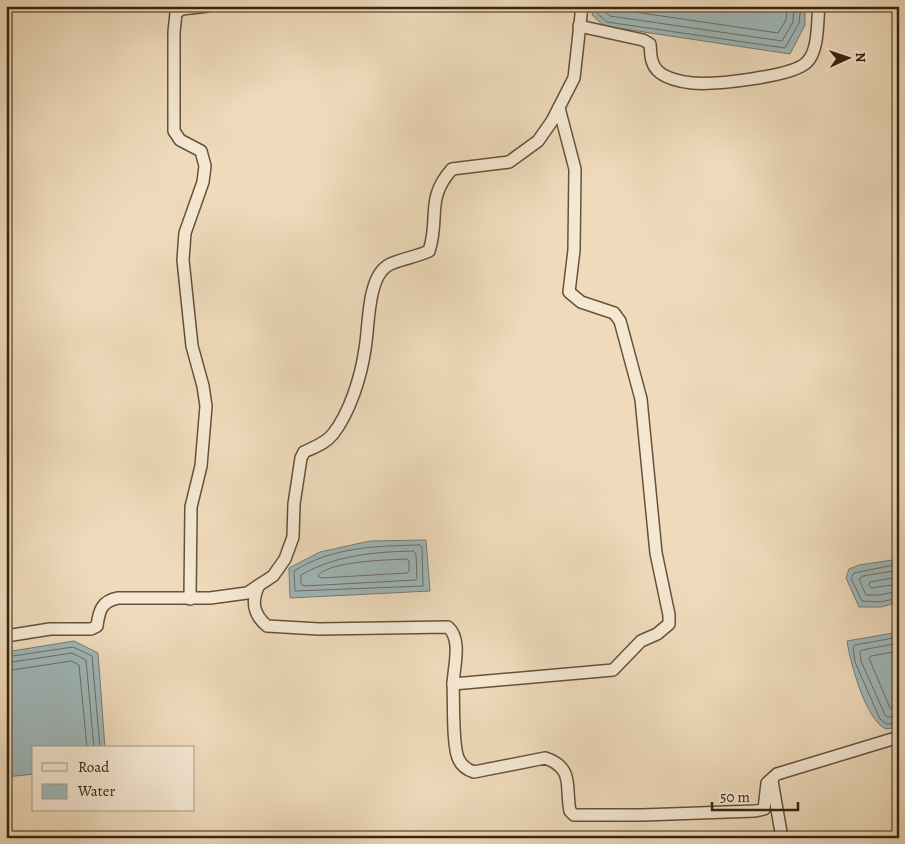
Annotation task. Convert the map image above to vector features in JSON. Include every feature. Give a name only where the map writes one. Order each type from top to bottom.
[{"type":"street","points":[[190,599],[192,508],[201,466],[206,406],[203,386],[192,346],[183,260],[185,233],[203,182],[205,166],[201,152],[180,140],[174,131],[174,32],[176,13],[182,9],[208,6]]},
{"type":"street","points":[[6,636],[50,629],[91,629],[97,626],[99,610],[108,600],[118,598],[190,599],[247,593],[258,587],[276,572],[288,550],[292,537],[294,504],[301,458],[304,452],[316,448],[332,435],[343,416],[357,382],[365,350],[373,292],[378,278],[386,266],[429,251],[433,239],[434,201],[443,179],[452,169],[464,166],[495,165],[509,162],[520,156],[538,141],[559,108],[574,78],[582,6]]},
{"type":"street","points":[[579,26],[643,40],[650,44],[652,63],[658,72],[675,80],[691,83],[723,82],[774,75],[795,69],[807,62],[814,46],[819,6]]},
{"type":"street","points":[[453,684],[614,670],[640,641],[657,634],[669,624],[669,615],[656,553],[641,399],[620,321],[614,313],[581,302],[569,292],[574,250],[575,169],[559,108]]},
{"type":"street","points":[[258,587],[253,603],[258,616],[268,626],[333,629],[448,627],[454,633],[456,642],[453,684],[455,748],[458,760],[466,769],[474,772],[545,758],[555,762],[565,772],[570,811],[574,815],[761,811],[766,802],[767,784],[771,777],[784,771],[899,737]]},
{"type":"street","points":[[771,777],[782,838]]},
{"type":"water","points":[[593,6],[805,6],[805,25],[790,54],[604,26],[592,15]]},
{"type":"water","points":[[426,540],[430,591],[290,598],[289,568],[320,552],[370,541]]},
{"type":"water","points":[[899,559],[899,602],[881,607],[859,607],[846,578],[849,569],[859,565]]},
{"type":"water","points":[[899,632],[899,727],[886,729],[872,715],[860,690],[847,641]]},
{"type":"water","points":[[74,641],[98,653],[105,746],[32,746],[32,774],[6,777],[6,652]]}]
